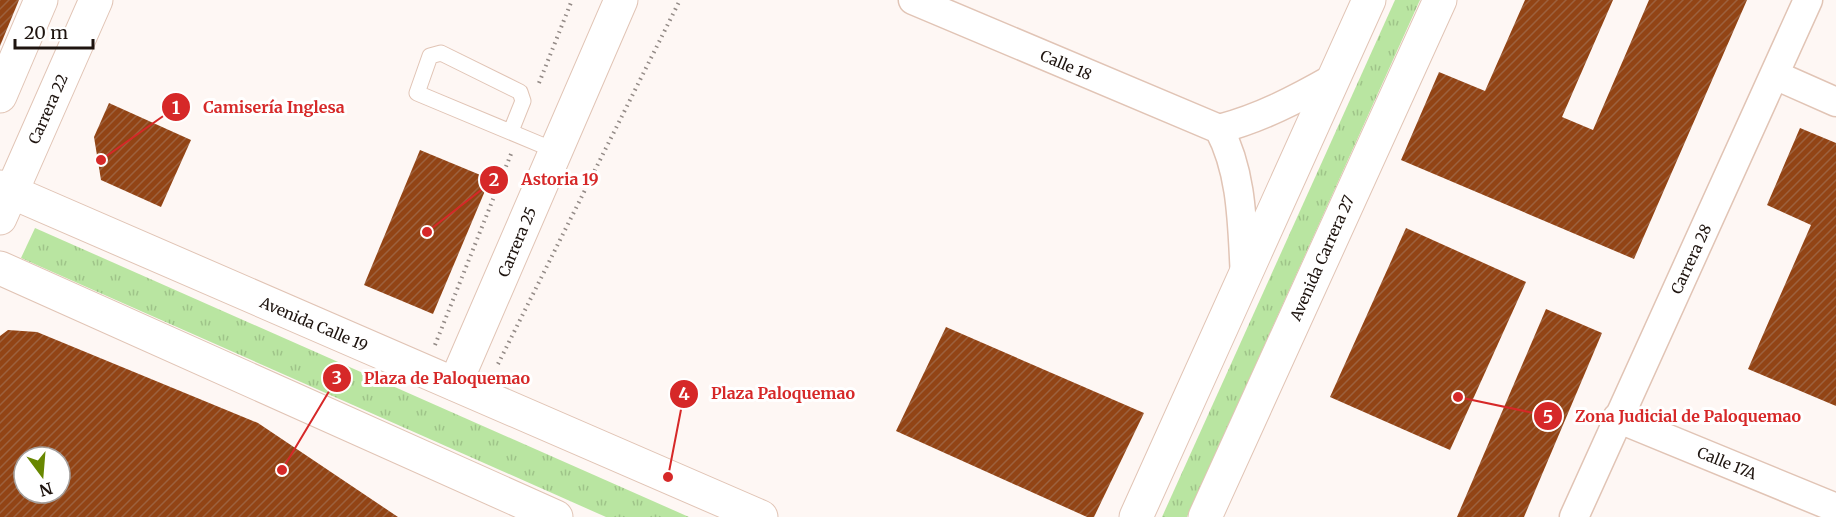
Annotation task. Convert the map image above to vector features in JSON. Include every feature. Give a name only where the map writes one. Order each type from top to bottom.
[{"type":"main road","points":[[0,96],[41,0]]},
{"type":"main road","name":"Carrera 22","points":[[4,199],[96,0]]},
{"type":"main road","name":"Carrera 25","points":[[469,390],[556,151],[621,0]]},
{"type":"main road","points":[[1136,517],[1369,0]]},
{"type":"main road","name":"Avenida Carrera 27","points":[[1205,517],[1440,0]]},
{"type":"main road","name":"Avenida Calle 19","points":[[4,199],[424,371],[761,517]]},
{"type":"main road","points":[[0,268],[556,517]]},
{"type":"street","name":"Calle 18","points":[[913,0],[1219,129]]},
{"type":"street","name":"Carrera 28","points":[[1574,517],[1808,0]]},
{"type":"street","points":[[1775,75],[1836,102]]},
{"type":"street","points":[[1245,276],[1240,200],[1228,145],[1219,129],[1246,122],[1269,112],[1334,78]]},
{"type":"street","name":"Calle 17A","points":[[1617,418],[1836,508]]},
{"type":"lane","points":[[515,133],[523,101],[519,92],[441,53],[430,56],[417,93],[556,151]]},
{"type":"path","points":[[535,93],[572,0]]},
{"type":"path","points":[[469,390],[680,0]]},
{"type":"path","points":[[424,371],[515,133]]},
{"type":"green space","points":[[1395,0],[1420,0],[1187,517],[1162,517]]},
{"type":"green space","points":[[35,228],[689,517],[606,517],[21,258]]},
{"type":"building","points":[[0,0],[19,0],[0,46]]},
{"type":"building","points":[[1525,0],[1613,0],[1562,117],[1593,130],[1649,0],[1747,0],[1634,259],[1401,160],[1439,72],[1485,91]]},
{"type":"building","points":[[109,103],[191,140],[161,207],[101,180],[94,137]]},
{"type":"building","points":[[1800,128],[1836,143],[1836,406],[1748,369],[1811,225],[1767,205]]},
{"type":"building","points":[[420,150],[490,179],[433,314],[364,285]]},
{"type":"building","points":[[1406,228],[1526,282],[1450,450],[1330,397]]},
{"type":"building","points":[[1546,309],[1602,333],[1524,517],[1457,517]]},
{"type":"building","points":[[946,327],[1144,413],[1094,517],[1087,517],[896,431]]},
{"type":"building","points":[[8,330],[37,332],[258,423],[398,517],[0,517],[0,336]]},
{"type":"place","name":"Camisería Inglesa","points":[[101,160]]},
{"type":"place","name":"Astoria 19","points":[[427,232]]},
{"type":"place","name":"Zona Judicial de Paloquemao","points":[[1458,397]]},
{"type":"place","name":"Plaza de Paloquemao","points":[[282,470]]},
{"type":"place","name":"Plaza Paloquemao","points":[[668,477]]}]
